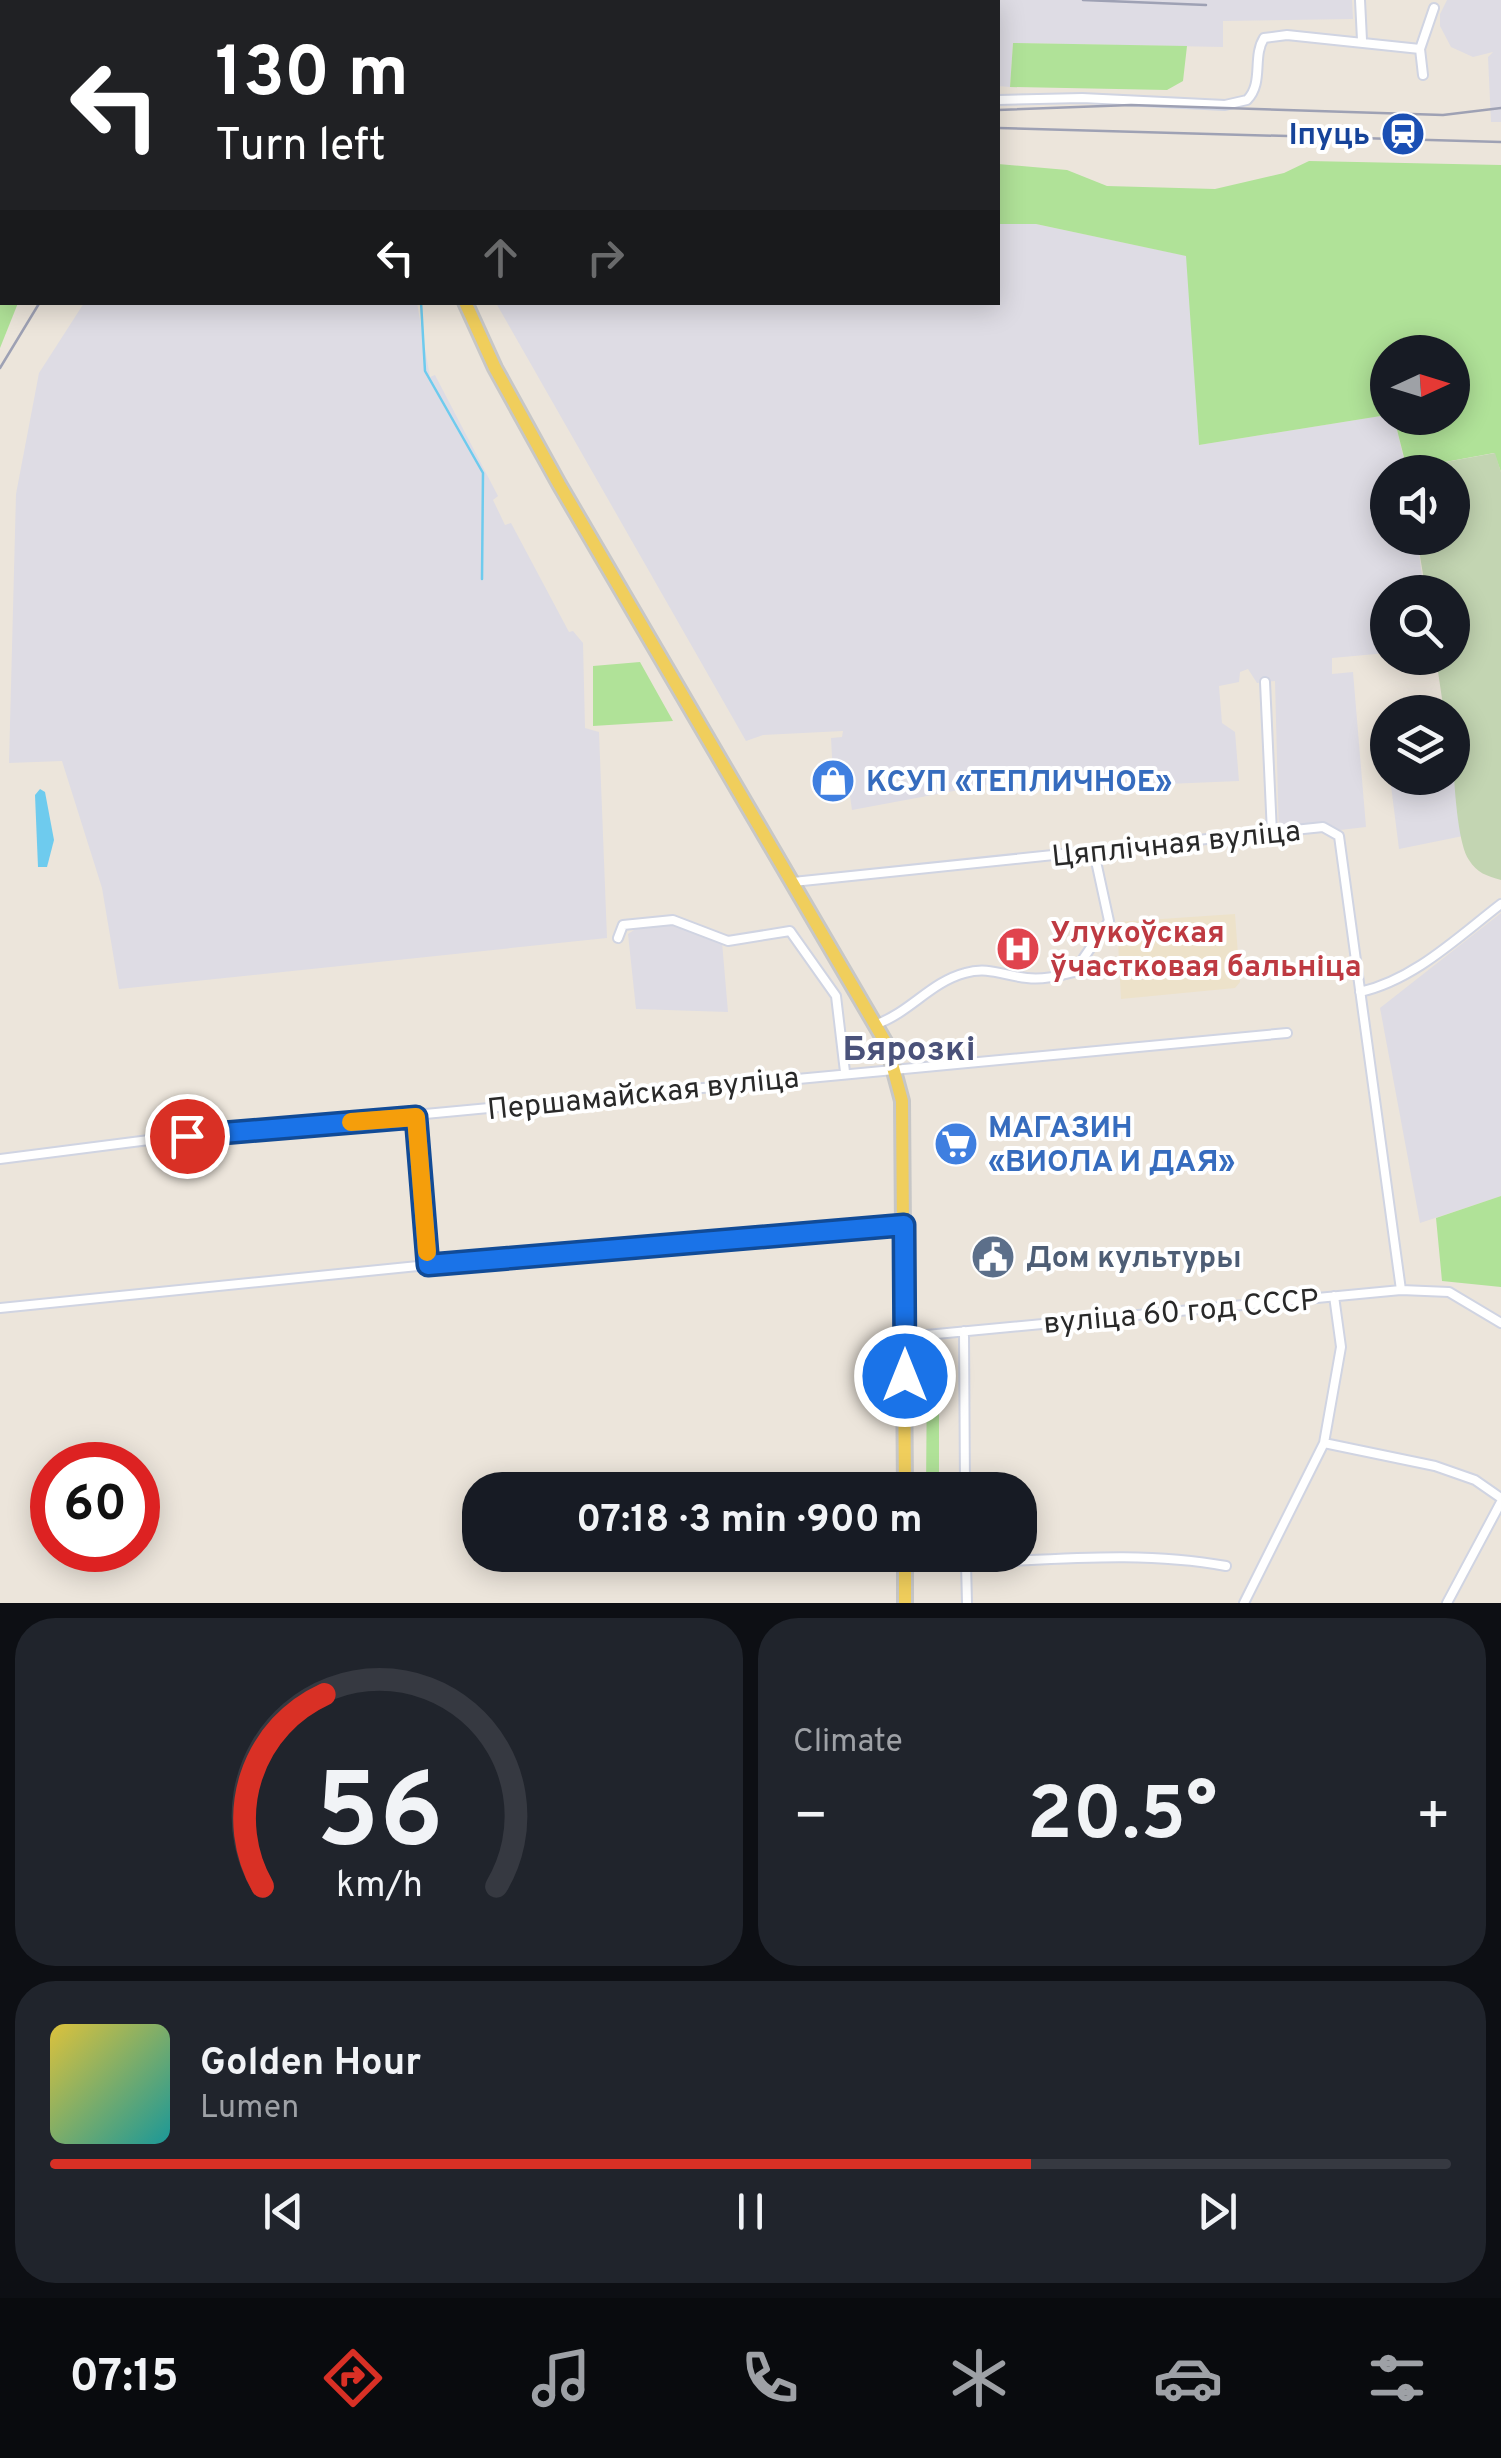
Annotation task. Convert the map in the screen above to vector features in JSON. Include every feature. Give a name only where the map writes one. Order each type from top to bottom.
[{"type":"main road","points":[[466,305],[495,368],[560,484],[877,1024],[896,1069],[902,1101],[905,1472]]},
{"type":"main road","points":[[905,1572],[905,1603]]},
{"type":"street","points":[[1360,0],[1362,40]]},
{"type":"street","points":[[1422,75],[1420,49],[1434,8]]},
{"type":"street","points":[[1000,100],[1082,98],[1226,104],[1253,95],[1259,45],[1264,38],[1287,35],[1362,40],[1375,46],[1420,49]]},
{"type":"street","points":[[1266,682],[1272,833]]},
{"type":"street","name":"Цяплічная вуліца","points":[[793,882],[1323,827],[1339,836],[1401,1290]]},
{"type":"street","points":[[877,1024],[892,1018],[941,982],[966,972],[987,969],[1022,978],[1046,979],[1074,972],[1110,921],[1094,852]]},
{"type":"street","points":[[1360,992],[1384,986],[1439,952],[1501,904]]},
{"type":"street","points":[[618,938],[623,925],[673,920],[728,941],[790,931],[836,996],[845,1072]]},
{"type":"street","name":"Першамайская вуліца","points":[[0,1159],[149,1140],[1287,1033]]},
{"type":"street","points":[[416,1117],[428,1265]]},
{"type":"street","points":[[0,1308],[428,1265],[904,1225]]},
{"type":"street","name":"вуліца 60 год СССР","points":[[905,1337],[1401,1290],[1458,1295],[1501,1323]]},
{"type":"street","points":[[1244,1603],[1324,1443],[1338,1364],[1340,1329],[1334,1296]]},
{"type":"street","points":[[964,1331],[965,1472]]},
{"type":"street","points":[[1324,1443],[1435,1466],[1475,1480],[1501,1500],[1447,1603]]},
{"type":"street","points":[[1037,1558],[1152,1557],[1194,1559],[1226,1566]]},
{"type":"street","points":[[966,1572],[966,1603]]},
{"type":"shaded area","points":[[1000,0],[1352,0],[1353,19],[1223,21],[1223,47],[1013,43],[1010,87],[1000,86]]},
{"type":"shaded area","points":[[1447,0],[1501,0],[1501,122],[1491,122],[1488,57],[1493,52],[1473,57],[1451,47],[1440,26],[1440,14]]},
{"type":"shaded area","points":[[1000,223],[1036,224],[1187,256],[1199,445],[1370,418],[1370,435],[1398,435],[1403,455],[1370,455],[1370,555],[1419,555],[1422,575],[1370,575],[1370,655],[1332,658],[1332,674],[1353,672],[1366,827],[1279,837],[1275,681],[1257,683],[1248,669],[1240,672],[1239,682],[1219,686],[1222,723],[1235,732],[1239,781],[1167,784],[1034,776],[852,810],[849,789],[817,790],[816,776],[833,775],[831,738],[842,737],[843,731],[763,735],[746,741],[497,305],[1000,305]]},
{"type":"shaded area","points":[[83,305],[417,305],[430,377],[435,375],[498,496],[493,500],[505,525],[511,523],[569,632],[573,631],[583,643],[585,728],[599,732],[607,938],[119,989],[102,888],[62,761],[9,763],[16,494],[39,373]]},
{"type":"shaded area","points":[[1392,795],[1457,795],[1463,836],[1399,849]]},
{"type":"shaded area","points":[[1501,913],[1501,1196],[1420,1223],[1380,1008]]},
{"type":"shaded area","points":[[1235,914],[1240,982],[1235,988],[1121,999],[1117,922]]},
{"type":"shaded area","points":[[679,925],[722,942],[728,1012],[636,1009],[628,934],[637,928]]},
{"type":"green space","points":[[1013,43],[1187,46],[1183,81],[1167,90],[1010,87]]},
{"type":"green space","points":[[1309,161],[1501,165],[1501,472],[1494,453],[1470,457],[1403,455],[1398,435],[1470,435],[1470,335],[1370,335],[1370,418],[1199,445],[1186,256],[1036,224],[1000,224],[1000,164],[1067,170],[1107,186],[1215,189],[1284,173]]},
{"type":"green space","points":[[0,305],[17,305],[0,348]]},
{"type":"green space","points":[[1495,453],[1501,472],[1501,880],[1475,868],[1464,849],[1456,795],[1470,795],[1470,695],[1441,695],[1439,675],[1470,675],[1470,575],[1423,575],[1420,555],[1470,555],[1470,458]]},
{"type":"green space","points":[[640,662],[673,721],[593,726],[593,666]]},
{"type":"green space","points":[[1501,1196],[1501,1287],[1442,1281],[1436,1218]]},
{"type":"green space","points":[[939,1366],[939,1472],[926,1472],[927,1369]]},
{"type":"water","points":[[40,789],[45,792],[54,840],[47,867],[38,867],[35,795]]},
{"type":"waterway","points":[[421,305],[425,371],[483,473],[482,579]]},
{"type":"railway","points":[[1083,0],[1206,5]]},
{"type":"railway","points":[[1000,110],[1131,105],[1443,115],[1501,108]]},
{"type":"railway","points":[[1000,128],[1501,142]]},
{"type":"railway","points":[[0,368],[38,305]]},
{"type":"slow traffic","points":[[351,1122],[416,1117],[427,1252]]},
{"type":"place","name":"Іпуць","points":[[1403,134]]},
{"type":"place","name":"КСУП «ТЕПЛИЧНОЕ»","points":[[833,781]]},
{"type":"place","name":"Улукоўская ўчастковая бальніца","points":[[1018,949]]},
{"type":"place","name":"МАГАЗИН «ВИОЛА И ДАЯ»","points":[[956,1144]]},
{"type":"place","name":"Дом культуры","points":[[993,1257]]},
{"type":"district","name":"Бярозкі","points":[[909,1048]]},
{"type":"route","points":[[187,1136],[416,1117],[428,1265],[904,1225],[905,1376]]}]
